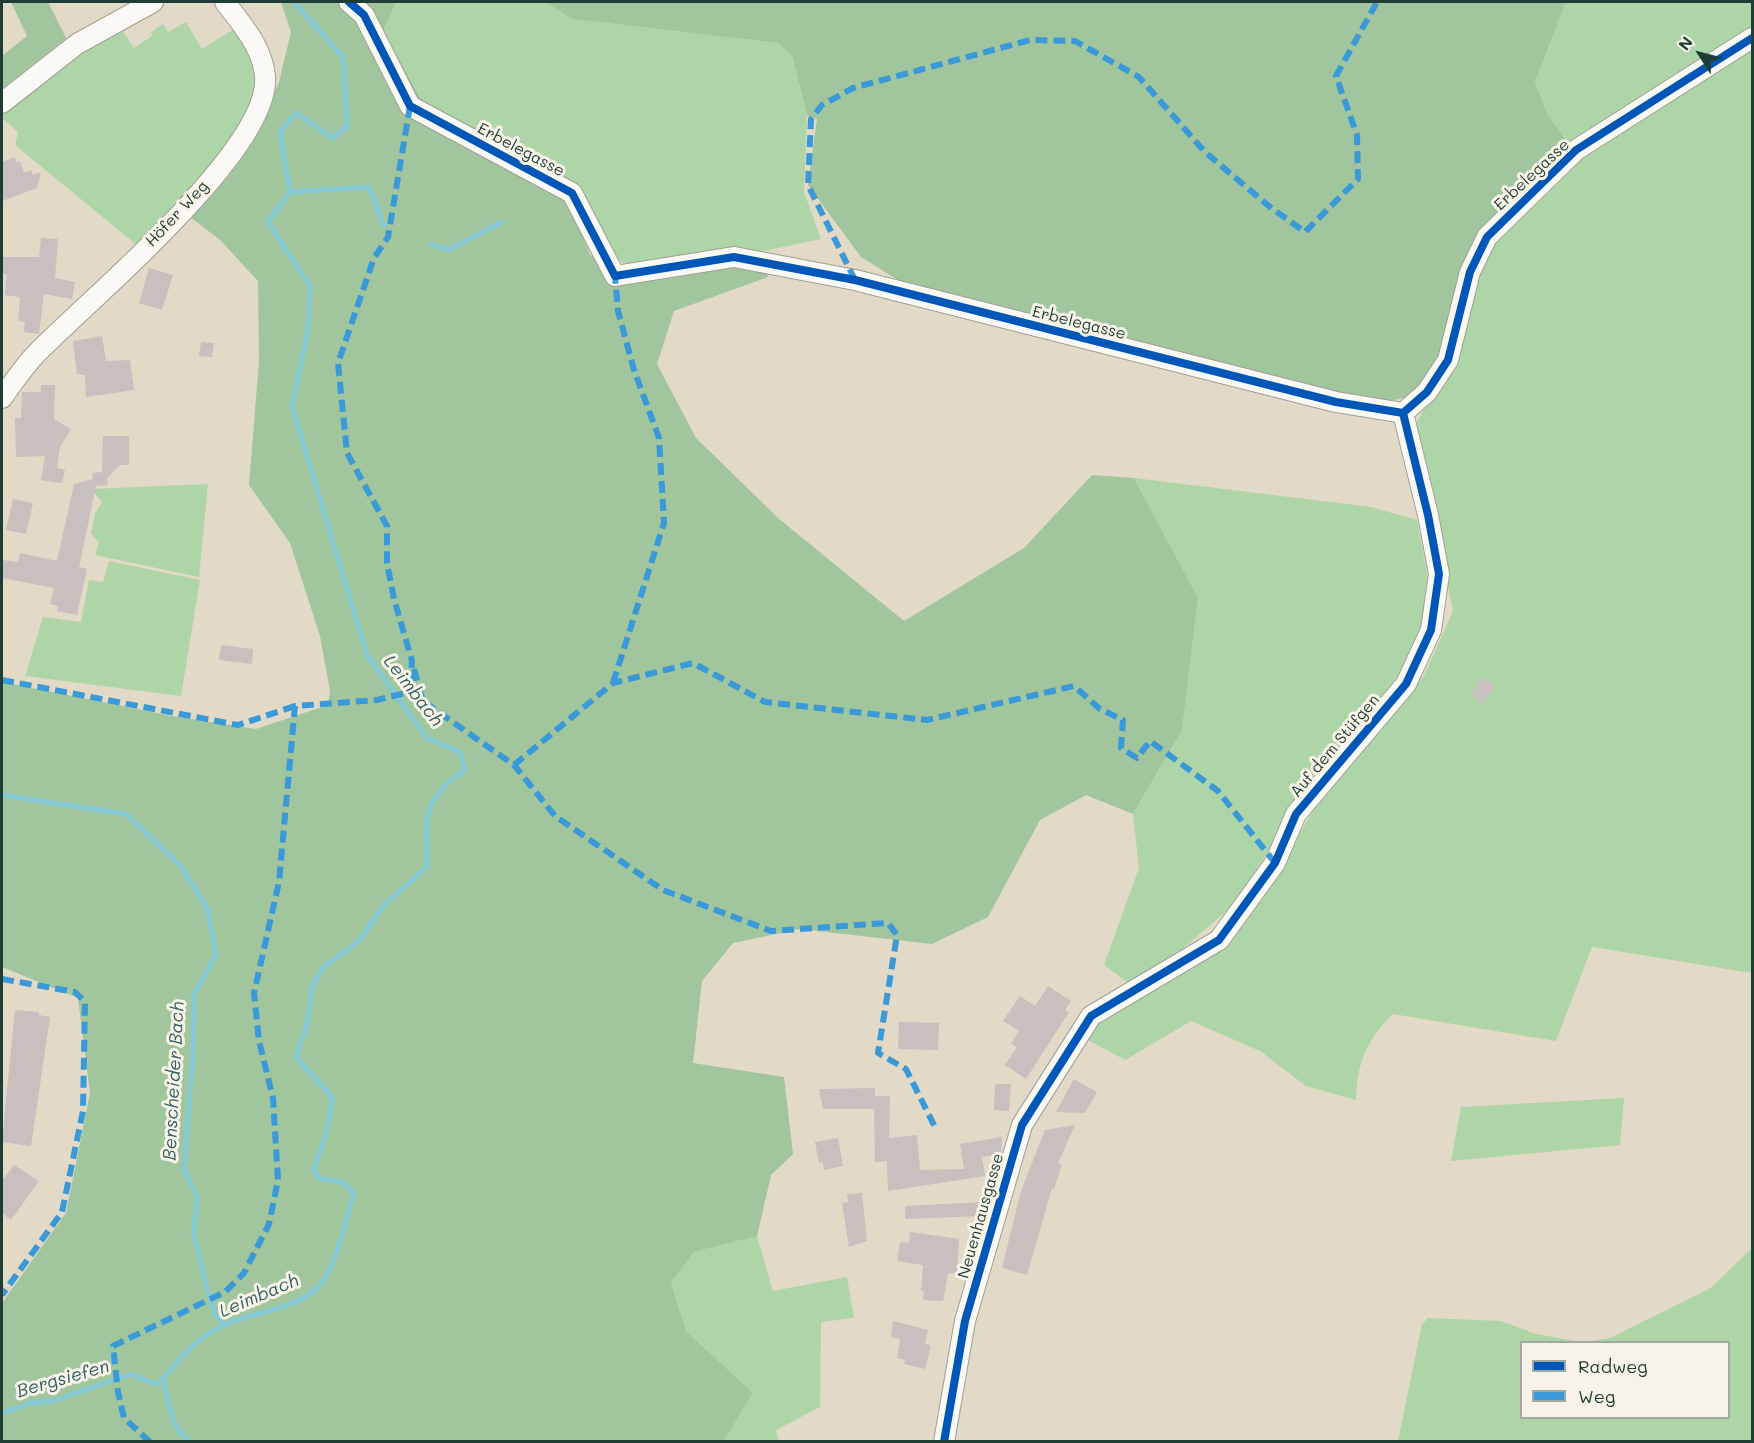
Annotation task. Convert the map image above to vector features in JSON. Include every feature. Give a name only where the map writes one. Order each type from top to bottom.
[{"type":"street","points":[[2,103],[77,44],[153,2]]},
{"type":"street","name":"Höfer Weg","points":[[2,398],[34,356],[110,285],[234,153],[258,114],[266,78],[260,50],[225,2]]},
{"type":"street","name":"Erbelegasse","points":[[349,2],[364,15],[410,106],[573,192],[615,276],[734,257],[855,280],[1336,402],[1402,412],[1427,392],[1449,360],[1470,272],[1487,237],[1576,150],[1752,38]]},
{"type":"street","name":"Auf dem Stüfgen","points":[[1091,1016],[1219,940],[1275,863],[1296,814],[1406,684],[1431,630],[1438,574],[1428,515],[1402,412]]},
{"type":"street","name":"Neuenhausgasse","points":[[944,1442],[965,1321],[1022,1125],[1091,1016]]},
{"type":"green space","points":[[11,2],[48,2],[66,38],[2,89],[2,56],[27,36]]},
{"type":"green space","points":[[281,2],[396,2],[383,31],[420,97],[493,158],[562,184],[590,255],[636,272],[765,264],[768,277],[674,311],[657,364],[696,438],[778,518],[904,621],[1024,548],[1092,475],[1134,478],[1198,598],[1182,730],[1133,814],[1086,795],[1040,820],[988,917],[932,944],[800,929],[733,943],[702,981],[693,1063],[784,1077],[793,1154],[771,1175],[757,1236],[694,1252],[671,1282],[686,1331],[753,1393],[724,1441],[2,1442],[2,1303],[66,1213],[90,1093],[78,998],[2,967],[2,682],[172,716],[256,729],[328,705],[330,691],[320,636],[290,543],[249,485],[259,362],[258,281],[220,240],[189,216],[249,145],[279,82],[291,32]]},
{"type":"green space","points":[[396,2],[546,2],[572,19],[778,43],[792,56],[807,115],[804,192],[821,239],[754,253],[634,266],[612,258],[576,189],[452,123],[420,97],[383,31]]},
{"type":"green space","points":[[546,2],[1566,2],[1535,82],[1548,115],[1572,148],[1486,235],[1445,358],[1420,394],[1377,404],[906,285],[861,257],[808,185],[817,119],[807,115],[792,56],[778,43],[572,19]]},
{"type":"green space","points":[[1566,2],[1752,2],[1752,33],[1570,146],[1548,115],[1535,82]]},
{"type":"green space","points":[[186,22],[202,49],[237,27],[254,55],[257,83],[250,108],[237,134],[197,186],[138,246],[15,145],[18,132],[2,118],[2,111],[81,53],[122,30],[134,48],[152,36],[151,32],[163,24],[168,32]]},
{"type":"green space","points":[[1752,46],[1752,973],[1592,947],[1556,1041],[1393,1014],[1376,1033],[1365,1053],[1358,1075],[1356,1100],[1306,1086],[1260,1051],[1191,1021],[1125,1060],[1088,1040],[1089,1030],[1218,946],[1263,899],[1316,805],[1424,676],[1453,611],[1416,424],[1450,361],[1490,238],[1578,155]]},
{"type":"green space","points":[[1134,478],[1371,507],[1417,520],[1428,579],[1418,645],[1391,687],[1307,782],[1277,837],[1235,904],[1168,961],[1130,984],[1104,965],[1139,868],[1133,814],[1182,730],[1198,598]]},
{"type":"green space","points":[[208,484],[199,577],[95,555],[99,543],[91,533],[95,514],[102,502],[91,489]]},
{"type":"green space","points":[[109,561],[200,580],[181,696],[25,676],[43,617],[81,622],[89,580],[103,582]]},
{"type":"green space","points":[[1624,1098],[1620,1145],[1451,1161],[1461,1107]]},
{"type":"green space","points":[[757,1236],[773,1291],[847,1277],[854,1318],[821,1322],[820,1407],[776,1430],[778,1441],[724,1441],[753,1393],[686,1331],[671,1282],[694,1252]]},
{"type":"green space","points":[[1752,1248],[1752,1441],[1398,1441],[1422,1324],[1428,1318],[1501,1321],[1536,1334],[1575,1341],[1520,1341],[1520,1419],[1730,1419],[1730,1341],[1590,1341],[1610,1338],[1711,1288]]},
{"type":"building","points":[[15,157],[16,162],[20,161],[24,173],[31,170],[33,175],[41,172],[37,188],[2,201],[2,162]]},
{"type":"building","points":[[41,238],[58,239],[55,278],[75,282],[72,299],[44,294],[39,334],[24,332],[25,322],[18,321],[20,297],[5,295],[7,274],[2,274],[2,257],[39,257]]},
{"type":"building","points":[[149,268],[173,275],[162,310],[139,303]]},
{"type":"building","points":[[102,336],[106,361],[130,360],[134,390],[86,397],[85,375],[77,374],[73,341]]},
{"type":"building","points":[[201,342],[214,343],[212,357],[199,356]]},
{"type":"building","points":[[41,385],[55,385],[54,419],[71,429],[60,447],[57,468],[65,470],[62,483],[41,480],[45,456],[16,457],[15,418],[21,418],[22,392],[41,392]]},
{"type":"building","points":[[103,436],[129,436],[129,465],[120,465],[107,478],[108,485],[96,486],[79,567],[87,569],[77,615],[57,611],[58,606],[50,604],[54,588],[2,578],[2,560],[18,562],[20,553],[57,561],[74,484],[93,479],[92,473],[102,472]]},
{"type":"building","points":[[13,499],[33,503],[26,534],[6,530]]},
{"type":"building","points":[[221,645],[253,649],[252,664],[219,660]]},
{"type":"building","points":[[1482,677],[1495,685],[1484,703],[1471,695]]},
{"type":"building","points":[[1048,986],[1071,1001],[1065,1010],[1069,1012],[1026,1079],[1005,1065],[1017,1047],[1011,1044],[1019,1031],[1003,1021],[1020,996],[1035,1006]]},
{"type":"building","points":[[15,1010],[39,1012],[39,1015],[50,1017],[31,1146],[2,1142]]},
{"type":"building","points":[[899,1022],[939,1023],[938,1050],[898,1049]]},
{"type":"building","points":[[1074,1079],[1097,1092],[1085,1113],[1056,1112]]},
{"type":"building","points":[[995,1084],[1011,1084],[1009,1111],[994,1110]]},
{"type":"building","points":[[875,1088],[875,1096],[890,1096],[889,1138],[917,1135],[920,1170],[964,1169],[960,1144],[1002,1137],[1001,1154],[982,1157],[985,1176],[888,1191],[887,1161],[875,1162],[874,1109],[823,1109],[819,1089]]},
{"type":"building","points":[[1075,1125],[1058,1163],[1062,1164],[1054,1189],[1052,1188],[1027,1275],[1002,1268],[1021,1191],[1045,1130]]},
{"type":"building","points":[[838,1138],[843,1166],[824,1170],[823,1162],[819,1163],[815,1142]]},
{"type":"building","points":[[14,1165],[39,1181],[11,1220],[2,1213],[2,1181]]},
{"type":"building","points":[[862,1193],[867,1241],[849,1247],[842,1203],[848,1202],[847,1194]]},
{"type":"building","points":[[983,1202],[983,1216],[905,1219],[905,1206]]},
{"type":"building","points":[[910,1232],[959,1239],[957,1274],[948,1273],[943,1301],[923,1300],[924,1291],[921,1291],[923,1265],[897,1261],[900,1242],[909,1243]]},
{"type":"building","points":[[893,1321],[928,1330],[925,1344],[931,1345],[925,1369],[904,1364],[905,1360],[897,1358],[900,1339],[891,1337]]},
{"type":"waterway","name":"Leimbach","points":[[191,1442],[184,1437],[174,1422],[163,1379],[206,1335],[236,1320],[288,1305],[311,1293],[321,1284],[332,1265],[354,1193],[342,1182],[318,1178],[314,1169],[325,1137],[333,1098],[296,1057],[307,1024],[312,988],[323,967],[359,941],[384,905],[427,867],[429,811],[440,791],[465,770],[460,752],[427,738],[367,655],[292,406],[308,330],[310,286],[268,222],[290,192],[280,132],[296,113],[333,138],[347,126],[343,57],[294,2]]},
{"type":"waterway","points":[[290,192],[369,187],[384,226]]},
{"type":"waterway","points":[[431,244],[448,250],[502,222]]},
{"type":"waterway","name":"Benscheider Bach","points":[[2,795],[126,814],[181,866],[208,910],[216,955],[194,994],[193,1056],[184,1170],[197,1196],[194,1235],[207,1288],[215,1314],[224,1325]]},
{"type":"waterway","name":"Bergsiefen","points":[[5,1412],[30,1403],[53,1401],[131,1374],[155,1384],[163,1379]]},
{"type":"marked path","points":[[855,280],[808,185],[811,119],[822,105],[853,88],[1030,40],[1075,41],[1139,77],[1205,152],[1270,207],[1305,232],[1358,179],[1357,135],[1336,76],[1377,2]]},
{"type":"marked path","points":[[410,106],[388,237],[374,258],[338,363],[347,453],[387,526],[387,563],[394,599],[412,661],[410,692],[514,765],[555,816],[663,890],[771,931],[888,923],[897,935],[878,1053],[906,1069],[935,1127]]},
{"type":"marked path","points":[[613,683],[664,523],[659,438],[634,370],[618,311],[615,276]]},
{"type":"marked path","points":[[514,765],[613,683],[693,663],[765,702],[927,720],[1074,686],[1100,709],[1123,720],[1121,748],[1137,758],[1150,741],[1218,791],[1275,863]]},
{"type":"marked path","points":[[414,669],[423,701]]},
{"type":"marked path","points":[[2,680],[238,725],[295,706]]},
{"type":"marked path","points":[[150,1442],[124,1418],[118,1392],[113,1346],[225,1292],[244,1273],[269,1224],[278,1180],[273,1098],[259,1041],[254,993],[279,882],[295,706],[377,700],[410,692]]},
{"type":"marked path","points":[[2,979],[75,992],[85,1002],[83,1111],[62,1212],[2,1295]]},
{"type":"cycle path","points":[[349,2],[364,15],[410,106],[572,193],[615,276],[734,257],[855,280],[1336,402],[1403,413],[1427,392],[1448,360],[1470,272],[1487,237],[1576,150],[1752,38]]},
{"type":"cycle path","points":[[944,1442],[965,1321],[1022,1125],[1091,1016],[1219,940],[1275,863],[1296,814],[1406,684],[1431,630],[1439,574],[1428,515],[1403,413]]}]
